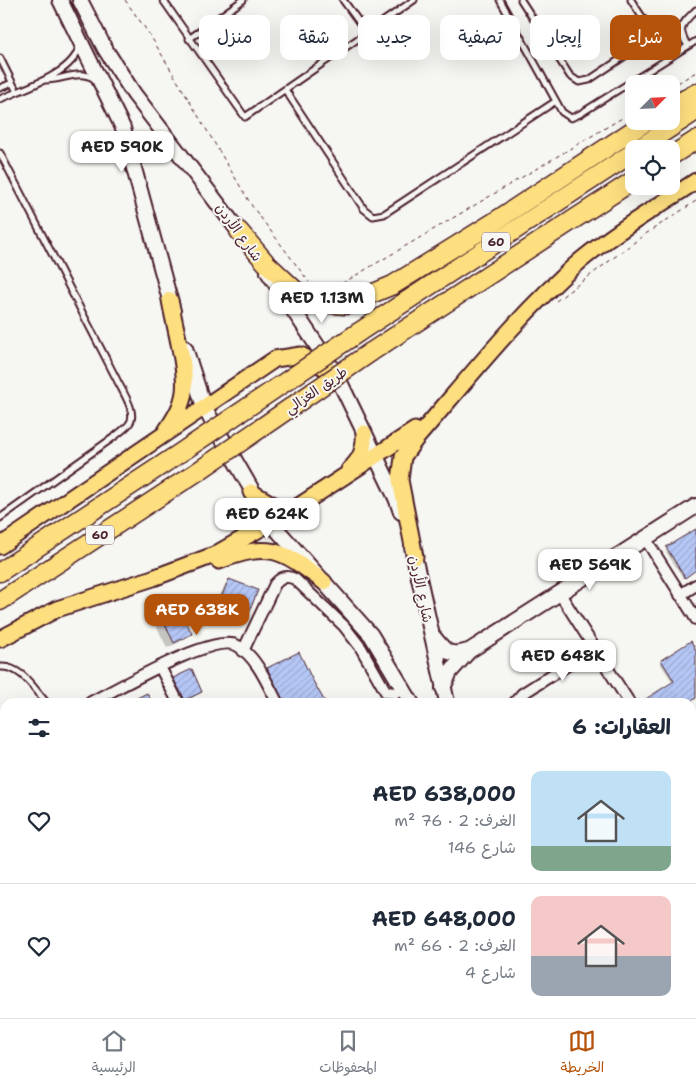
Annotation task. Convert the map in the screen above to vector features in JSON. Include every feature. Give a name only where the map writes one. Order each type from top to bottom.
[{"type":"highway","points":[[680,100],[693,91]]},
{"type":"highway","points":[[652,140],[696,111]]},
{"type":"highway","points":[[239,231],[266,263],[297,292],[322,303],[345,305],[393,285],[491,224],[626,130]]},
{"type":"highway","points":[[680,150],[696,140]]},
{"type":"highway","name":"طريق الغزالي","points":[[0,572],[115,497],[359,332],[625,158]]},
{"type":"highway","name":"طريق الغزالي","points":[[0,601],[200,470],[371,352],[625,186]]},
{"type":"highway","points":[[0,561],[115,497]]},
{"type":"main road","points":[[60,0],[123,128],[170,300],[204,408],[251,492],[271,523],[370,634],[409,698]]},
{"type":"main road","points":[[65,0],[70,5],[79,0]]},
{"type":"main road","name":"شارع الأردن","points":[[79,0],[105,49],[134,94],[239,231],[315,340],[336,374],[396,498],[415,557],[446,698]]},
{"type":"main road","points":[[415,557],[400,480],[401,467],[408,448],[527,312],[570,270],[607,241],[696,181]]},
{"type":"main road","points":[[149,446],[166,430],[177,413],[184,393],[183,375],[170,300]]},
{"type":"main road","points":[[0,546],[275,360],[286,356],[300,355],[336,374]]},
{"type":"main road","points":[[0,639],[57,609],[153,578],[214,555],[271,523],[377,458],[433,418]]},
{"type":"main road","points":[[333,485],[360,457],[365,448],[364,433]]},
{"type":"main road","points":[[251,492],[270,504],[291,511]]},
{"type":"main road","points":[[443,688],[450,672],[469,651],[696,506]]},
{"type":"main road","points":[[153,578],[200,568],[240,553],[264,550],[286,554],[324,582]]},
{"type":"main road","points":[[430,632],[445,651],[455,655],[469,651]]},
{"type":"street","points":[[645,538],[696,619]]},
{"type":"street","points":[[243,650],[275,584],[281,578],[290,576],[344,626],[361,648],[386,692],[392,694],[403,687]]},
{"type":"street","points":[[680,595],[696,586]]},
{"type":"street","points":[[560,594],[626,698]]},
{"type":"street","points":[[99,698],[196,650],[222,642],[236,645],[243,650],[263,675],[274,698]]},
{"type":"street","points":[[518,698],[594,648]]},
{"type":"street","points":[[160,667],[176,698]]},
{"type":"lane","points":[[163,0],[243,116],[251,116],[358,39]]},
{"type":"lane","points":[[189,38],[243,0]]},
{"type":"lane","points":[[343,0],[358,21]]},
{"type":"lane","points":[[393,15],[414,0]]},
{"type":"lane","points":[[500,0],[566,116],[576,117],[666,60]]},
{"type":"lane","points":[[521,0],[570,76],[579,82],[589,80],[619,60]]},
{"type":"lane","points":[[630,0],[640,15]]},
{"type":"lane","points":[[688,46],[682,37],[681,29],[685,21],[696,10]]},
{"type":"lane","points":[[0,99],[46,80],[74,60],[77,54],[79,37]]},
{"type":"lane","points":[[681,50],[696,41]]},
{"type":"lane","points":[[0,58],[3,70],[17,92]]},
{"type":"lane","points":[[46,80],[58,80],[82,74],[94,78],[102,84]]},
{"type":"lane","points":[[0,88],[12,83]]},
{"type":"lane","points":[[286,91],[364,209],[373,216],[384,214],[556,101]]},
{"type":"lane","points":[[680,98],[693,91]]},
{"type":"lane","points":[[0,153],[117,380],[132,416],[130,423],[114,437],[0,518]]},
{"type":"lane","points":[[0,667],[7,666],[19,672],[42,698]]},
{"type":"path","points":[[125,0],[150,34],[252,206],[304,278],[321,287],[332,287],[344,283],[625,128]]},
{"type":"path","points":[[680,82],[696,72]]},
{"type":"path","points":[[550,306],[644,235],[696,201]]},
{"type":"building","points":[[696,529],[696,570],[685,578],[666,547]]},
{"type":"building","points":[[229,579],[258,590],[246,620],[231,613],[229,615],[217,607]]},
{"type":"building","points":[[180,609],[192,634],[174,643],[162,618]]},
{"type":"building","points":[[691,641],[696,650],[696,698],[647,698],[674,681],[661,660]]},
{"type":"building","points":[[299,652],[323,698],[282,698],[267,668]]},
{"type":"building","points":[[192,669],[202,692],[189,698],[184,698],[173,678]]},
{"type":"building","points":[[147,693],[150,698],[137,698]]}]
